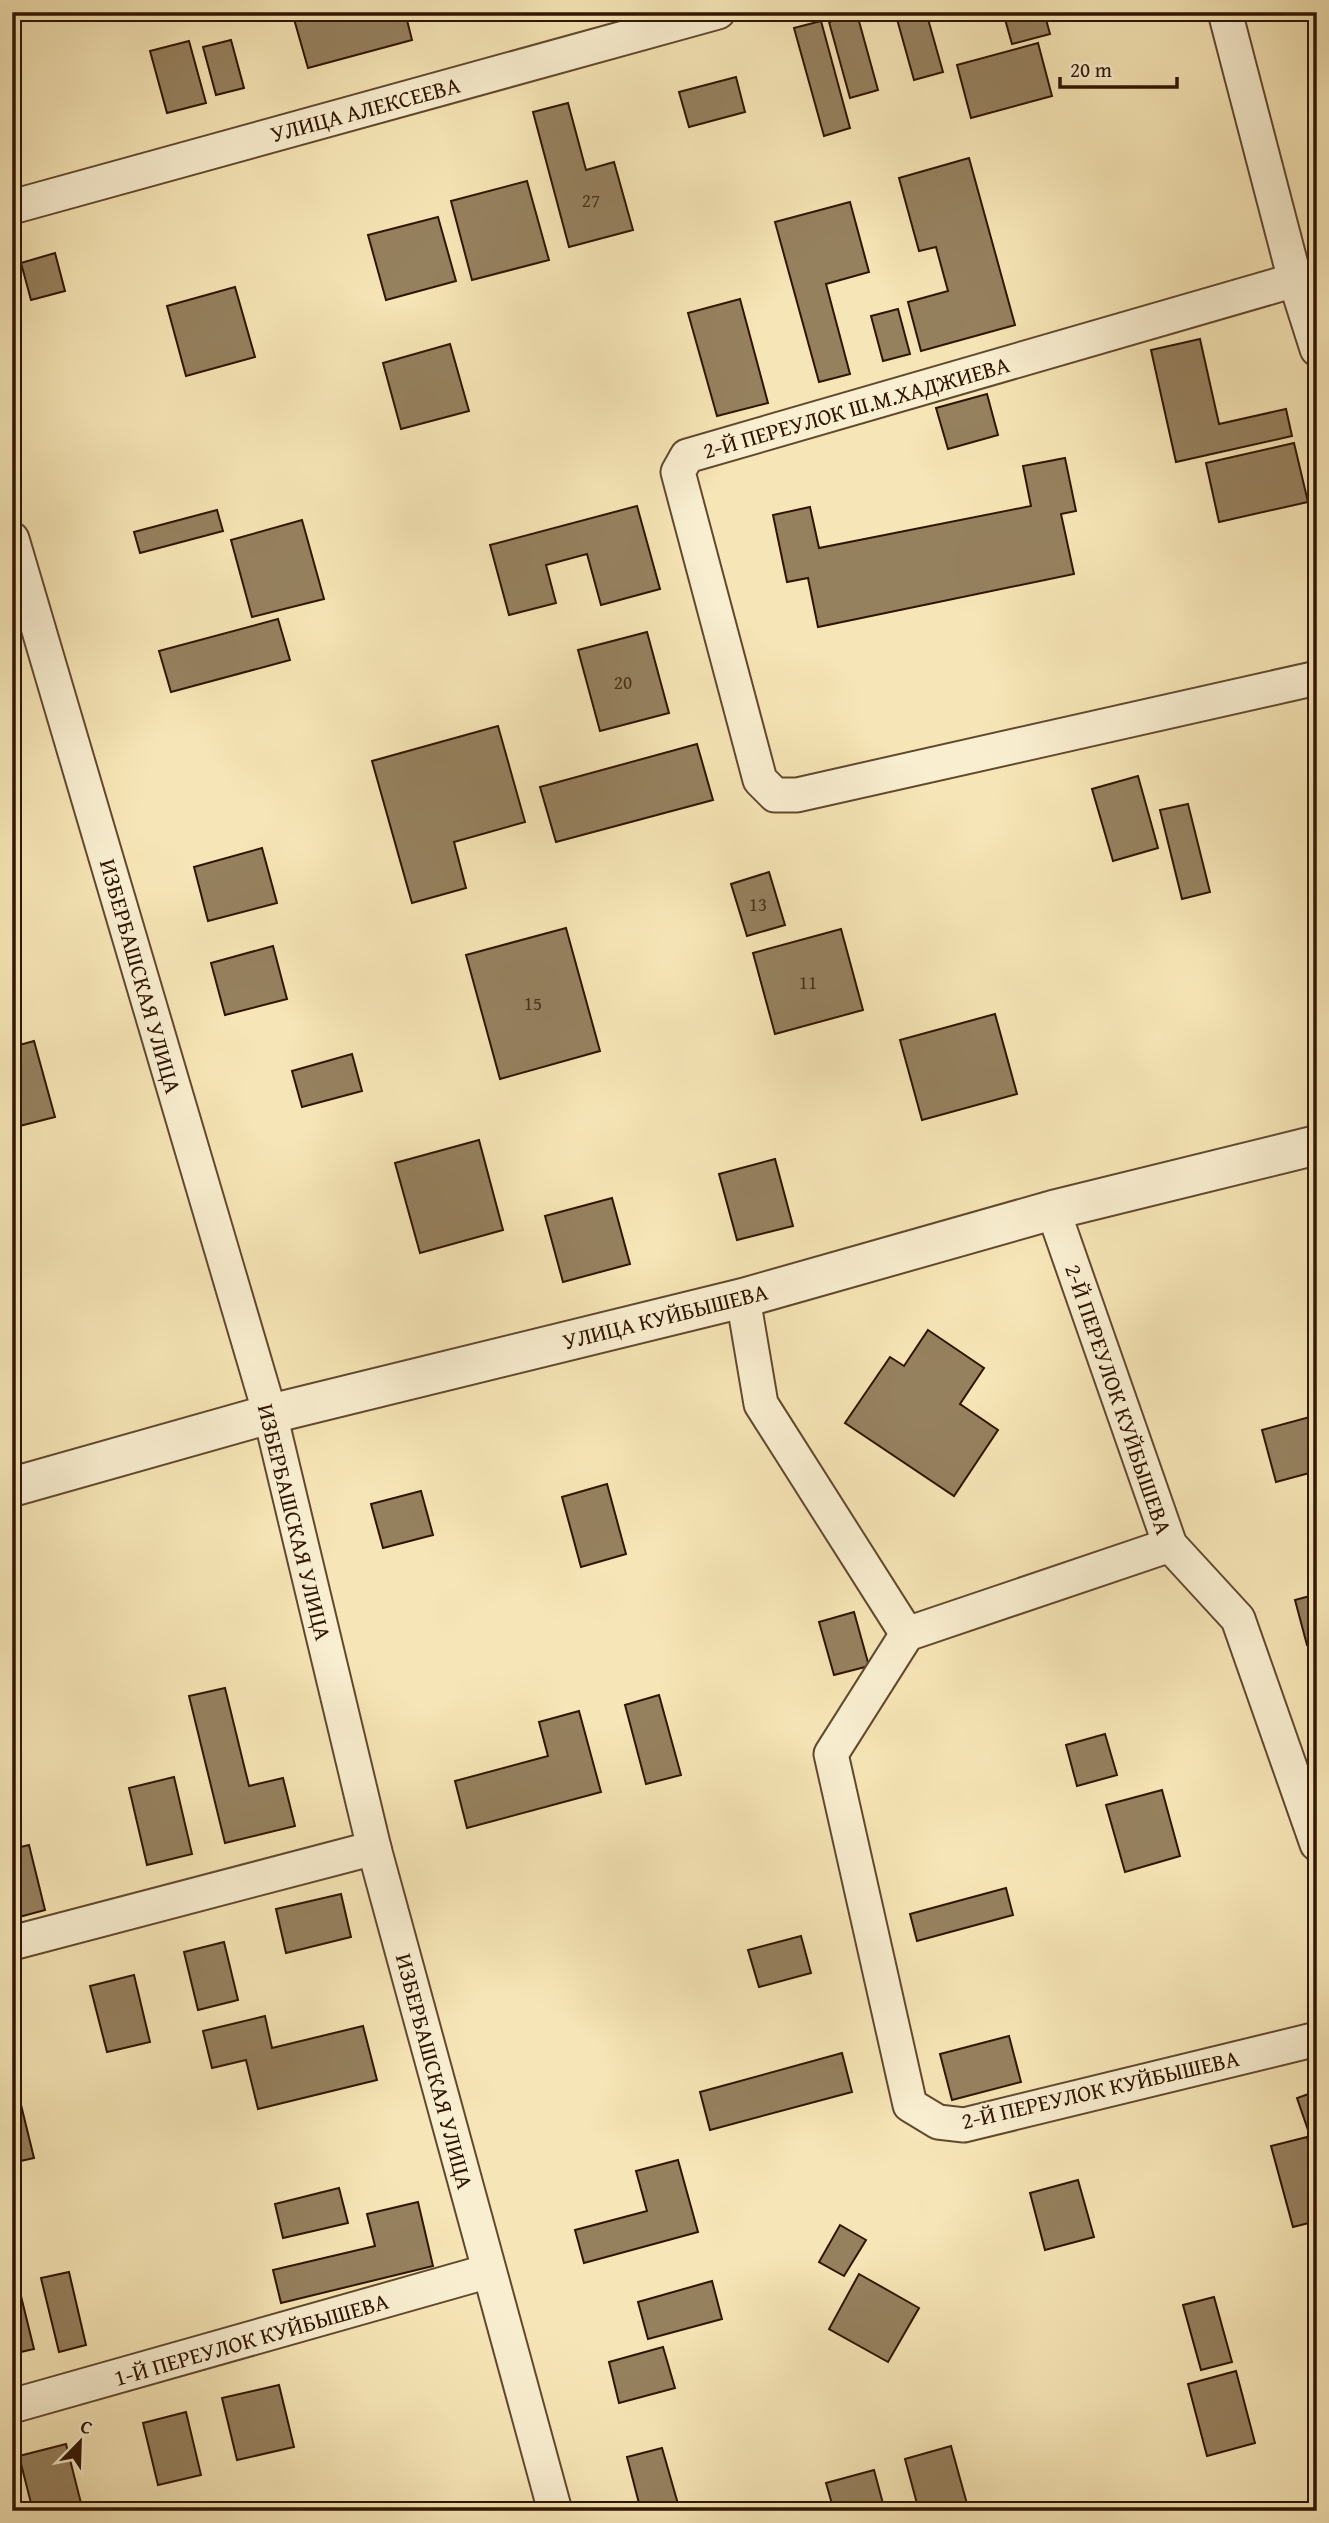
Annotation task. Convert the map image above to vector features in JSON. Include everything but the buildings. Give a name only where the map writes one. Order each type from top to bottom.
[{"type":"street","name":"УЛИЦА АЛЕКСЕЕВА","points":[[12,206],[718,12]]},
{"type":"street","points":[[1225,12],[1295,280],[1317,349]]},
{"type":"street","name":"2-Й ПЕРЕУЛОК Ш.М.ХАДЖИЕВА","points":[[1295,280],[687,456],[678,472],[760,780],[775,794],[797,794],[1317,678]]},
{"type":"street","name":"ИЗБЕРБАШСКАЯ УЛИЦА","points":[[12,538],[270,1414],[374,1848],[555,2511]]},
{"type":"street","name":"УЛИЦА КУЙБЫШЕВА","points":[[12,1487],[270,1414],[743,1298],[1053,1210],[1317,1145]]},
{"type":"street","name":"2-Й ПЕРЕУЛОК КУЙБЫШЕВА","points":[[1053,1210],[1170,1545],[1238,1619],[1317,1844]]},
{"type":"street","points":[[743,1298],[761,1404],[907,1634],[1170,1545]]},
{"type":"street","name":"2-Й ПЕРЕУЛОК КУЙБЫШЕВА","points":[[907,1634],[831,1754],[910,2105],[938,2122],[964,2125],[1317,2039]]},
{"type":"street","points":[[12,1943],[374,1848]]},
{"type":"street","name":"1-Й ПЕРЕУЛОК КУЙБЫШЕВА","points":[[12,2406],[489,2271]]}]
